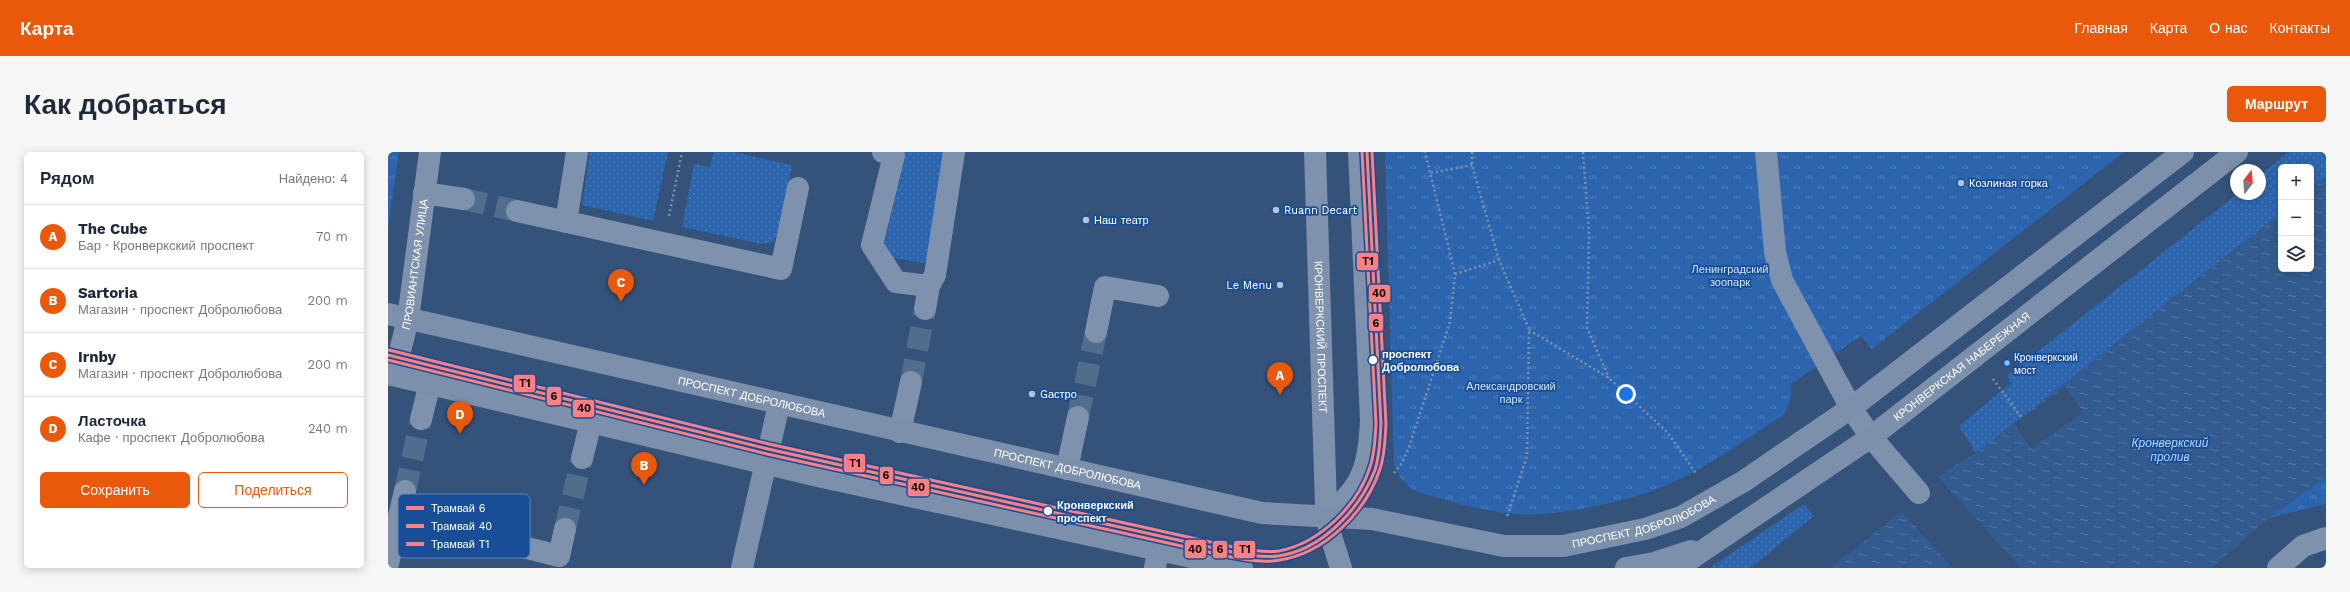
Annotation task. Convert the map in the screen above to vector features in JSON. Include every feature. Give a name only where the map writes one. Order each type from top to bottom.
[{"type":"main road","points":[[1851,408],[2183,152]]},
{"type":"main road","name":"КРОНВЕРКСКАЯ НАБЕРЕЖНАЯ","points":[[1677,568],[1872,437],[2237,152]]},
{"type":"main road","name":"ПРОСПЕКТ ДОБРОЛЮБОВА","points":[[398,317],[1262,513],[1327,516],[1379,521],[1504,546],[1563,546],[1645,529],[1681,517],[1744,481],[1851,408]]},
{"type":"main road","points":[[391,374],[765,463],[1156,560],[1242,568]]},
{"type":"main road","points":[[742,568],[778,404]]},
{"type":"main road","points":[[1626,568],[1654,563],[1712,545]]},
{"type":"street","name":"ПРОВИАНТСКАЯ УЛИЦА","points":[[391,374],[398,317],[424,193],[430,152]]},
{"type":"street","points":[[566,222],[577,152]]},
{"type":"street","points":[[883,152],[894,155],[872,245],[896,282],[929,286]]},
{"type":"street","points":[[925,309],[929,286],[935,275],[954,152]]},
{"type":"street","name":"КРОНВЕРКСКИЙ ПРОСПЕКТ","points":[[1315,152],[1327,516],[1341,568]]},
{"type":"street","points":[[1327,516],[1348,498],[1360,482],[1369,448],[1371,421],[1359,152]]},
{"type":"street","points":[[1766,152],[1775,252],[1782,280],[1851,408],[1872,437],[1919,493]]},
{"type":"street","points":[[517,210],[663,244],[780,269],[798,188]]},
{"type":"street","points":[[424,193],[464,199]]},
{"type":"street","points":[[1096,332],[1105,287],[1158,296]]},
{"type":"street","points":[[900,432],[911,382]]},
{"type":"street","points":[[421,419],[430,383]]},
{"type":"street","points":[[1067,469],[1078,417]]},
{"type":"street","points":[[582,458],[591,422]]},
{"type":"street","points":[[388,564],[398,520]]},
{"type":"street","points":[[530,549],[559,556],[565,529]]},
{"type":"street","points":[[2278,568],[2303,546],[2326,538]]},
{"type":"path","points":[[663,244],[682,152]]},
{"type":"path","points":[[1390,476],[1402,463],[1408,450],[1450,322],[1455,274],[1425,152]]},
{"type":"path","points":[[1472,152],[1472,165],[1499,260],[1529,329],[1527,456],[1506,520]]},
{"type":"path","points":[[1583,152],[1589,233],[1587,328],[1609,378]]},
{"type":"path","points":[[1431,174],[1472,165]]},
{"type":"path","points":[[1455,274],[1499,260]]},
{"type":"path","points":[[1529,329],[1609,378],[1668,434],[1682,451],[1699,478]]},
{"type":"path","points":[[1993,378],[2022,418]]},
{"type":"green space","points":[[388,152],[399,152],[388,228]]},
{"type":"green space","points":[[590,152],[668,152],[653,221],[582,205]]},
{"type":"green space","points":[[713,152],[733,152],[792,165],[778,234],[773,242],[762,244],[682,227],[694,164],[710,167]]},
{"type":"green space","points":[[905,152],[946,152],[931,253],[924,263],[892,258],[884,247]]},
{"type":"green space","points":[[1385,152],[2124,152],[1872,349],[1861,336],[1791,384],[1790,400],[1783,415],[1713,461],[1669,484],[1615,502],[1552,513],[1516,514],[1478,508],[1413,490],[1401,479],[1394,466]]},
{"type":"green space","points":[[2289,152],[2326,152],[2326,177],[2314,187],[2314,164],[2278,164],[2278,215],[1976,453],[1959,426],[2011,383],[2007,376],[2230,200],[2266,200],[2266,170]]},
{"type":"green space","points":[[2326,477],[2326,504],[2269,518]]},
{"type":"green space","points":[[1804,504],[1814,516],[1750,568],[1710,568]]},
{"type":"water","name":"Кронверкский пролив","points":[[2326,177],[2326,477],[2269,518],[2211,568],[1831,568],[1899,513],[1946,471],[1976,453],[2278,215],[2278,272],[2314,272],[2314,187]]},
{"type":"pier","points":[[2065,387],[2083,412],[2032,449],[2014,424]]},
{"type":"pier","points":[[1937,476],[2021,568],[1953,568],[1900,510]]},
{"type":"tunnel","points":[[464,199],[517,211]]},
{"type":"tunnel","points":[[911,382],[925,309]]},
{"type":"tunnel","points":[[1078,417],[1096,332]]},
{"type":"tunnel","points":[[405,491],[421,419]]},
{"type":"tunnel","points":[[565,529],[582,458]]},
{"type":"tram line","points":[[1353,167],[1355,152]]},
{"type":"tram line","name":"Т1","points":[[389,350],[769,444],[1233,547],[1250,550],[1273,552],[1279,551],[1294,547],[1309,540],[1323,531],[1347,508],[1364,481],[1373,456],[1376,424],[1362,152]]},
{"type":"tram line","name":"6","points":[[388,355],[768,449],[1232,552],[1249,555],[1272,557],[1278,556],[1310,546],[1337,525],[1360,499],[1377,464],[1380,447],[1381,424],[1367,152]]},
{"type":"tram line","name":"40","points":[[388,360],[767,454],[1231,557],[1262,561],[1280,560],[1297,556],[1313,549],[1342,528],[1354,515],[1374,485],[1383,458],[1386,424],[1372,152]]},
{"type":"place","name":"Козлиная горка","points":[[1961,183]]},
{"type":"place","name":"Ruann Decart","points":[[1276,210]]},
{"type":"place","name":"Наш театр","points":[[1086,220]]},
{"type":"place","name":"Le Menu","points":[[1280,285]]},
{"type":"place","name":"Irnby","points":[[621,302]]},
{"type":"place","name":"проспект Добролюбова","points":[[1373,360]]},
{"type":"place","name":"Кронверкский мост","points":[[2007,363]]},
{"type":"place","name":"Gастро","points":[[1032,394]]},
{"type":"place","name":"The Cube","points":[[1280,395]]},
{"type":"place","name":"Ласточка","points":[[460,434]]},
{"type":"place","name":"Sartoria","points":[[644,485]]},
{"type":"place","name":"Кронверкский проспект","points":[[1048,511]]},
{"type":"park label","name":"Ленинградский зоопарк","points":[[1730,275]]},
{"type":"park label","name":"Александровский парк","points":[[1511,392]]}]
